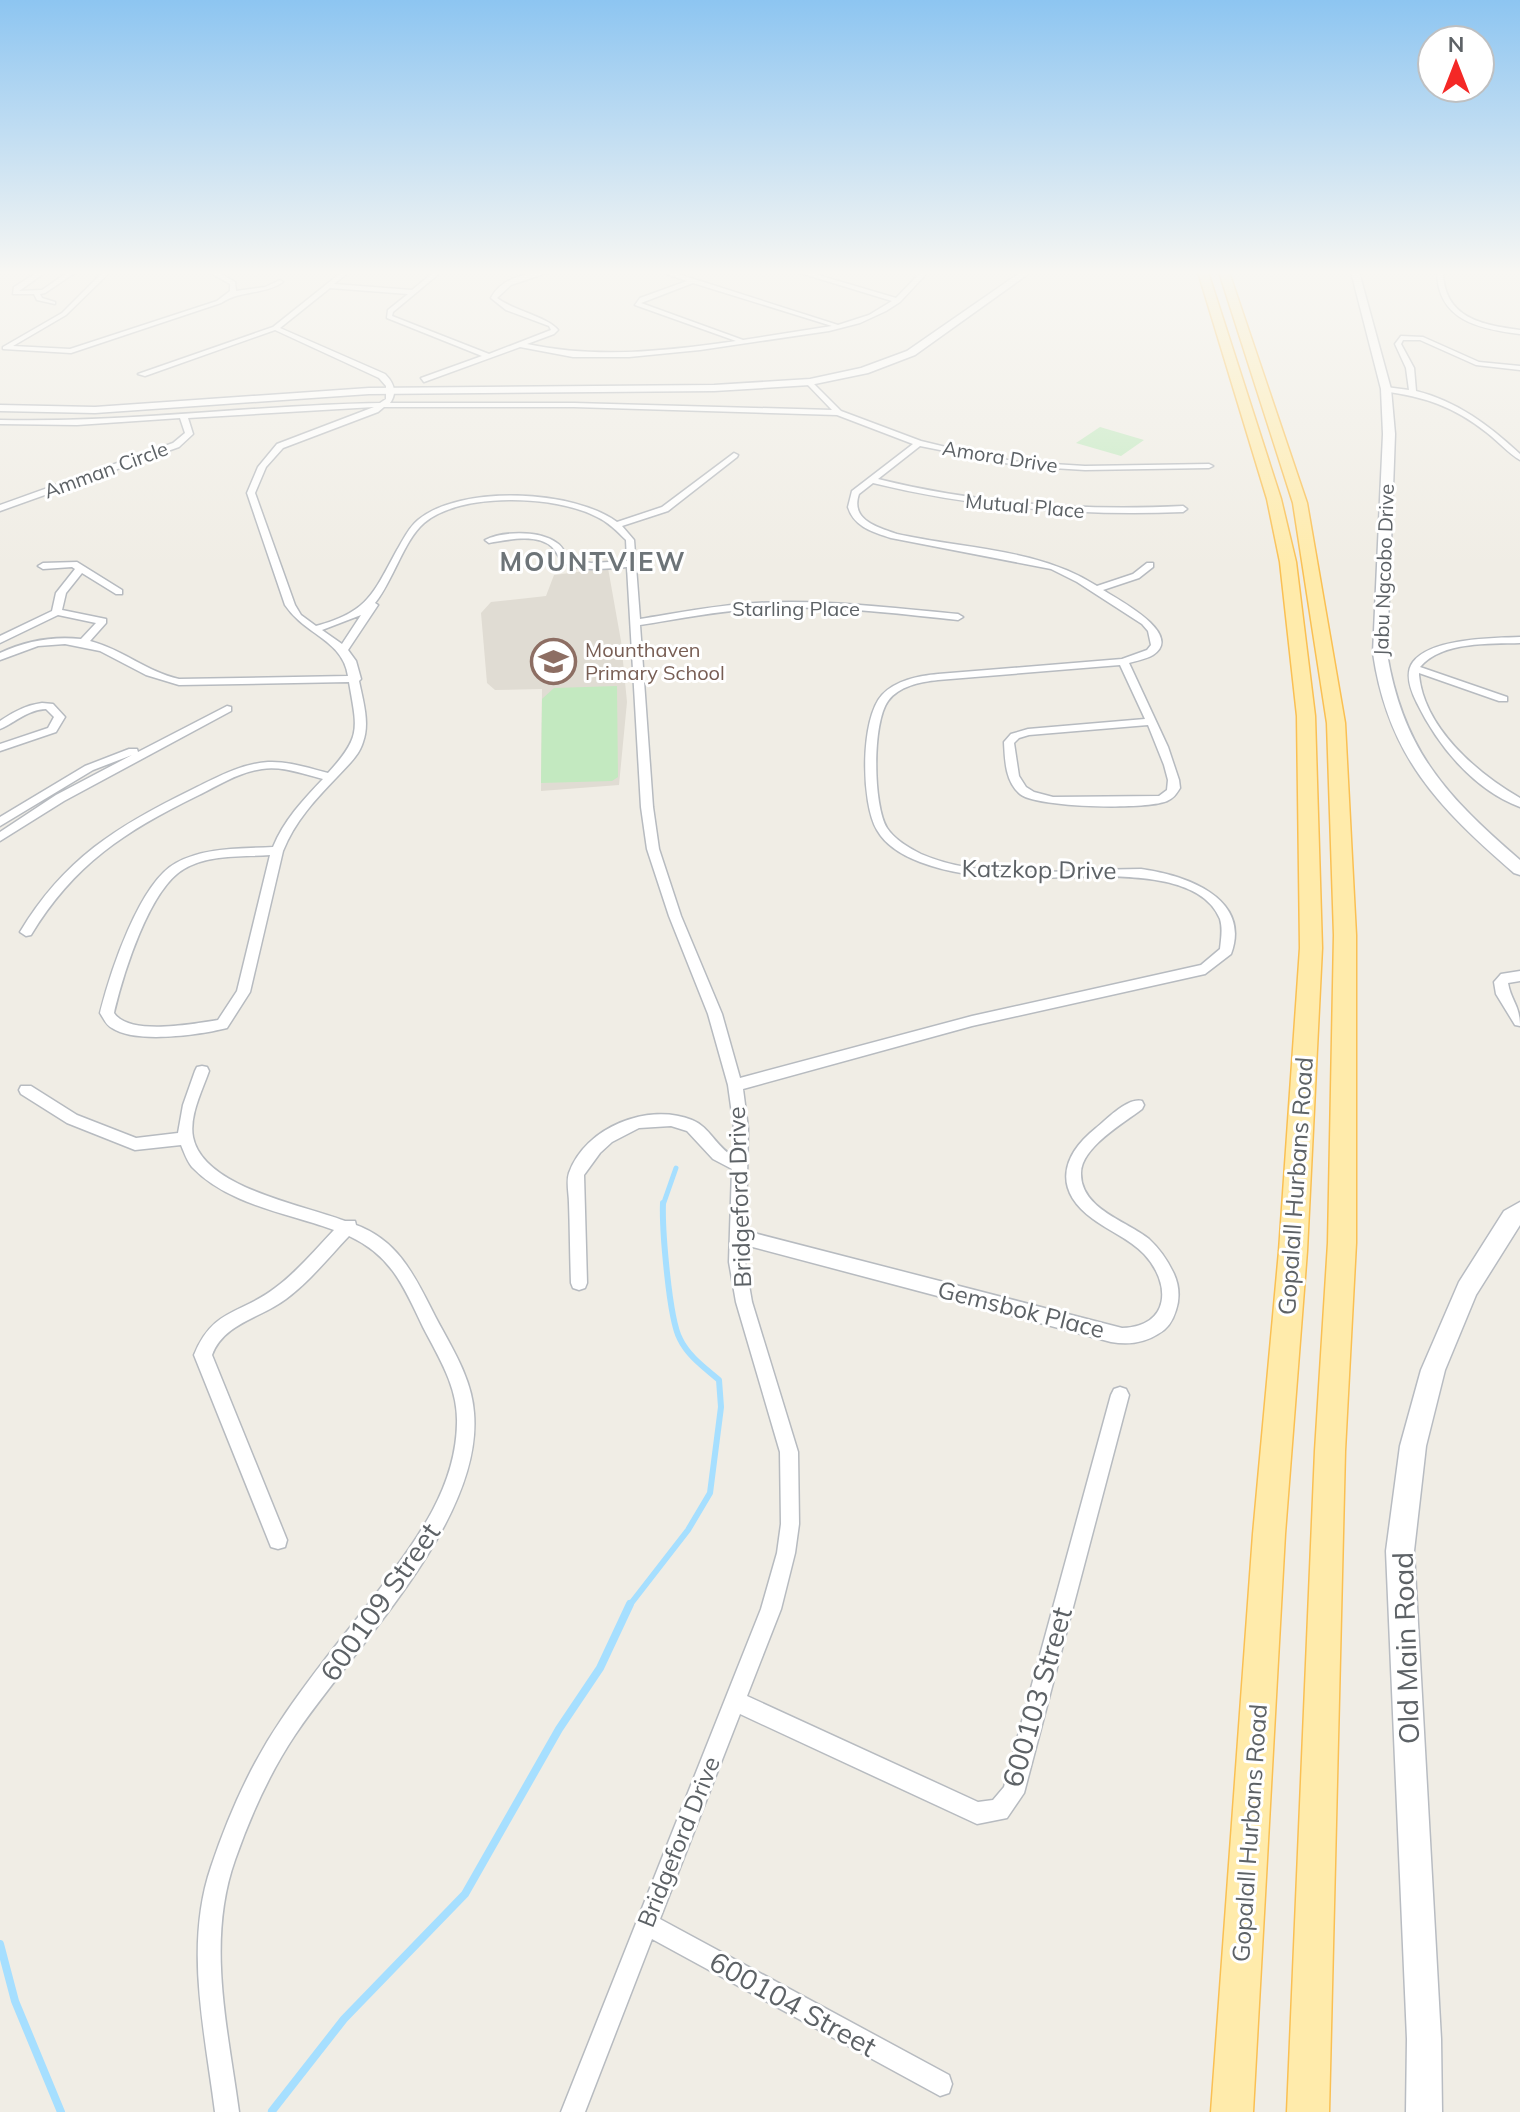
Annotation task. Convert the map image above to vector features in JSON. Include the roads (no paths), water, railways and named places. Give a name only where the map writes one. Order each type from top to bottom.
[{"type":"main road","points":[[0,408],[95,410],[392,390],[737,387],[810,382],[865,371]]},
{"type":"main road","name":"Gopalall Hurbans Road","points":[[1232,2112],[1269,1534],[1293,1251],[1311,948],[1306,716],[1288,562],[1262,458],[1234,371]]},
{"type":"main road","name":"Gopalall Hurbans Road","points":[[1256,371],[1300,503],[1336,723],[1345,935],[1342,1243],[1330,1451],[1308,2112]]},
{"type":"main road","name":"Jabu Ngcobo Drive","points":[[1381,371],[1386,389],[1389,434],[1380,653],[1382,680],[1392,717],[1407,747],[1438,792],[1520,869]]},
{"type":"main road","name":"Old Main Road","points":[[1424,2112],[1424,2039],[1400,1551],[1413,1446],[1433,1370],[1467,1289],[1512,1218],[1520,1211]]},
{"type":"street","points":[[142,374],[152,371]]},
{"type":"street","points":[[277,851],[229,853],[201,858],[179,867],[164,879],[153,894],[111,996],[107,1013],[115,1024],[130,1029],[182,1030],[222,1024],[243,992],[277,851],[285,831],[300,810],[343,766],[358,742],[361,722],[351,661],[343,650],[298,617],[290,605],[251,493],[254,481],[270,455],[292,440],[385,406],[392,390],[389,382],[370,371]]},
{"type":"street","points":[[424,380],[449,371]]},
{"type":"street","points":[[1410,371],[1413,390]]},
{"type":"street","name":"Amora Drive","points":[[810,382],[838,413],[919,443],[1020,464],[1085,468],[1209,466]]},
{"type":"street","points":[[1386,389],[1413,390],[1481,422],[1520,458]]},
{"type":"street","points":[[0,422],[117,420],[385,406],[592,404],[838,413]]},
{"type":"street","name":"Amman Circle","points":[[0,508],[176,445],[189,434],[183,415]]},
{"type":"street","name":"Katzkop Drive","points":[[735,1085],[972,1021],[1191,973],[1205,969],[1226,951],[1226,919],[1213,903],[1191,885],[1166,876],[981,871],[944,867],[899,846],[882,830],[873,811],[876,711],[886,697],[901,686],[946,676],[1123,662],[1151,652],[1157,636],[1143,620],[1065,572],[1027,559],[890,535],[868,525],[853,512],[851,502],[855,493],[919,443]]},
{"type":"street","points":[[343,650],[355,636],[420,521],[450,506],[491,500],[558,502],[594,512],[617,525],[665,509],[734,455]]},
{"type":"street","name":"Mutual Place","points":[[870,480],[945,498],[1036,510],[1110,512],[1183,509]]},
{"type":"street","name":"Bridgeford Drive","points":[[573,2112],[771,1609],[786,1553],[790,1524],[789,1452],[744,1302],[737,1262],[741,1128],[735,1085],[715,1014],[675,916],[653,849],[647,807],[630,540],[617,525]]},
{"type":"street","points":[[489,540],[538,538],[556,546],[564,560],[573,564],[632,564]]},
{"type":"street","points":[[43,566],[68,562],[82,567],[119,592]]},
{"type":"street","points":[[1096,589],[1136,576],[1150,565]]},
{"type":"street","points":[[57,612],[59,595],[82,567]]},
{"type":"street","points":[[314,629],[351,617],[373,605]]},
{"type":"street","name":"Starling Place","points":[[636,623],[769,605],[832,605],[958,617]]},
{"type":"street","points":[[0,640],[57,612],[103,621],[84,642]]},
{"type":"street","points":[[1520,640],[1448,648],[1426,656],[1413,672],[1417,692],[1434,730],[1456,757],[1483,781],[1520,803]]},
{"type":"street","points":[[0,657],[38,643],[84,642],[158,678],[179,682],[356,679]]},
{"type":"street","points":[[319,680],[351,661]]},
{"type":"street","points":[[1123,662],[1147,705],[1150,722],[1175,777],[1175,788],[1166,797],[1154,801],[1053,801],[1037,799],[1021,792],[1015,781],[1009,742],[1015,736],[1028,732],[1150,722]]},
{"type":"street","points":[[1415,668],[1503,699]]},
{"type":"street","points":[[319,680],[358,693]]},
{"type":"street","points":[[0,726],[27,709],[40,705],[49,706],[60,717],[52,730],[0,748]]},
{"type":"street","points":[[0,837],[60,798],[227,709]]},
{"type":"street","points":[[0,822],[89,768],[123,754],[154,749]]},
{"type":"street","points":[[26,932],[44,902],[79,863],[120,831],[147,815],[234,774],[257,767],[281,765],[330,777]]},
{"type":"street","points":[[1520,976],[1506,977],[1501,982],[1503,994],[1520,1021]]},
{"type":"street","points":[[26,1090],[72,1119],[135,1144],[186,1138],[189,1111],[202,1071]]},
{"type":"street","name":"Gemsbok Place","points":[[738,1236],[1084,1327],[1126,1336],[1152,1329],[1165,1317],[1173,1296],[1165,1271],[1150,1250],[1086,1204],[1075,1187],[1073,1168],[1086,1147],[1137,1105]]},
{"type":"street","points":[[579,1283],[576,1175],[582,1161],[619,1129],[638,1122],[664,1120],[687,1124],[699,1132],[721,1158],[740,1166]]},
{"type":"street","name":"600109 Street","points":[[186,1138],[197,1162],[213,1178],[232,1188],[349,1226],[382,1245],[401,1271],[454,1367],[466,1413],[466,1441],[455,1484],[434,1532],[277,1745],[244,1808],[222,1866],[210,1915],[213,1987],[227,2112]]},
{"type":"street","points":[[278,1540],[203,1355],[207,1340],[221,1325],[281,1294],[349,1226]]},
{"type":"street","name":"600103 Street","points":[[735,1701],[977,1813],[999,1810],[1013,1793],[1120,1395]]},
{"type":"street","name":"600104 Street","points":[[647,1924],[940,2084]]},
{"type":"waterway","points":[[663,1205],[676,1168]]},
{"type":"waterway","points":[[629,1606],[688,1530],[710,1493],[721,1407],[719,1380],[688,1351],[676,1328],[667,1273],[663,1205]]},
{"type":"waterway","points":[[272,2111],[344,2019],[465,1894],[559,1729],[600,1668],[629,1606]]},
{"type":"waterway","points":[[0,1944],[15,2001],[61,2112]]},
{"type":"place","name":"Mounthaven Primary School","points":[[554,662]]},
{"type":"district","name":"MOUNTVIEW","points":[[593,562]]}]
